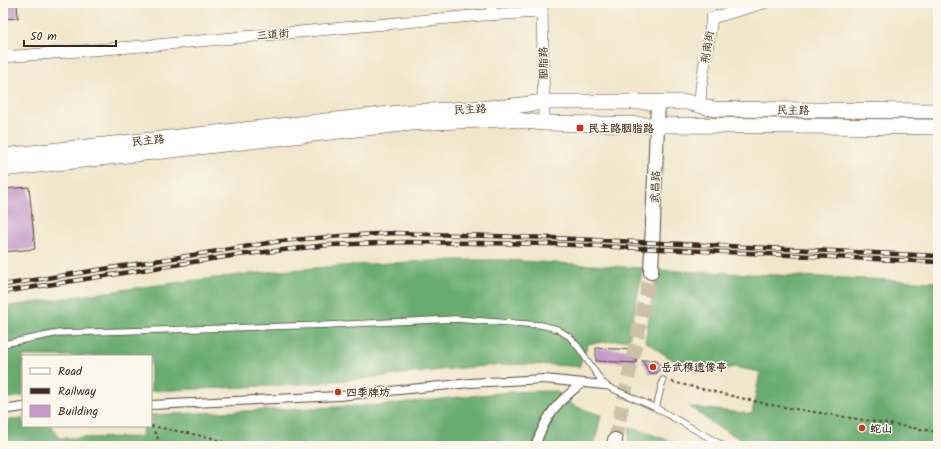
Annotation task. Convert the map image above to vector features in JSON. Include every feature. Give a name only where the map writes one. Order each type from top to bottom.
[{"type":"main road","name":"民主路","points":[[3,156],[409,112],[506,107],[544,102],[687,102],[714,109],[938,111]]},
{"type":"main road","name":"民主路","points":[[3,169],[411,123],[507,119],[544,122],[658,125],[938,127]]},
{"type":"street","points":[[491,3],[492,15]]},
{"type":"street","name":"荆南街","points":[[700,105],[701,87],[712,18],[764,3]]},
{"type":"street","name":"三道街","points":[[3,57],[492,15],[542,8]]},
{"type":"street","name":"胭脂路","points":[[542,8],[544,122]]},
{"type":"street","name":"武昌路","points":[[650,272],[658,103]]},
{"type":"street","points":[[152,405],[339,396],[470,383],[544,379],[604,385]]},
{"type":"street","points":[[535,446],[543,424],[554,407],[582,383]]},
{"type":"street","points":[[3,410],[22,407]]},
{"type":"lane","points":[[3,344],[59,333],[312,326],[455,319],[541,325],[557,329],[570,337],[604,385],[656,408],[724,446]]},
{"type":"lane","points":[[656,408],[663,380]]},
{"type":"path","points":[[663,380],[771,405],[938,432]]},
{"type":"path","points":[[152,426],[213,438],[233,446]]},
{"type":"path","points":[[152,427],[157,436],[160,446]]},
{"type":"green space","points":[[456,260],[503,260],[643,268],[629,339],[588,344],[579,367],[549,365],[488,366],[312,383],[152,391],[152,355],[22,355],[22,396],[3,399],[3,307],[245,274],[336,266]]},
{"type":"green space","points":[[657,270],[938,282],[938,446],[754,446],[716,426],[690,407],[752,414],[760,372],[734,367],[718,371],[695,371],[671,359],[645,341]]},
{"type":"green space","points":[[556,391],[574,406],[601,415],[594,446],[3,446],[3,421],[22,418],[22,427],[53,427],[59,438],[142,437],[143,427],[152,427],[152,415],[383,405],[509,392]]},
{"type":"green space","points":[[630,427],[685,446],[627,446]]},
{"type":"building","points":[[3,3],[17,3],[18,18],[3,19]]},
{"type":"building","points":[[29,187],[35,249],[3,252],[3,189]]},
{"type":"building","points":[[596,348],[637,350],[636,363],[596,361]]},
{"type":"building","name":"岳武穆遗像亭","points":[[642,360],[656,360],[661,366],[657,373],[650,374]]},
{"type":"tunnel","points":[[615,440],[651,272]]},
{"type":"railway","points":[[3,285],[281,241],[395,233],[552,238],[938,256]]},
{"type":"railway","points":[[3,292],[237,255],[329,245],[404,242],[552,244],[938,262]]},
{"type":"place","name":"民主路胭脂路","points":[[580,128]]},
{"type":"place","name":"岳武穆遗像亭","points":[[653,367]]},
{"type":"place","name":"四季牌坊","points":[[338,392]]},
{"type":"place","name":"蛇山","points":[[862,428]]}]
